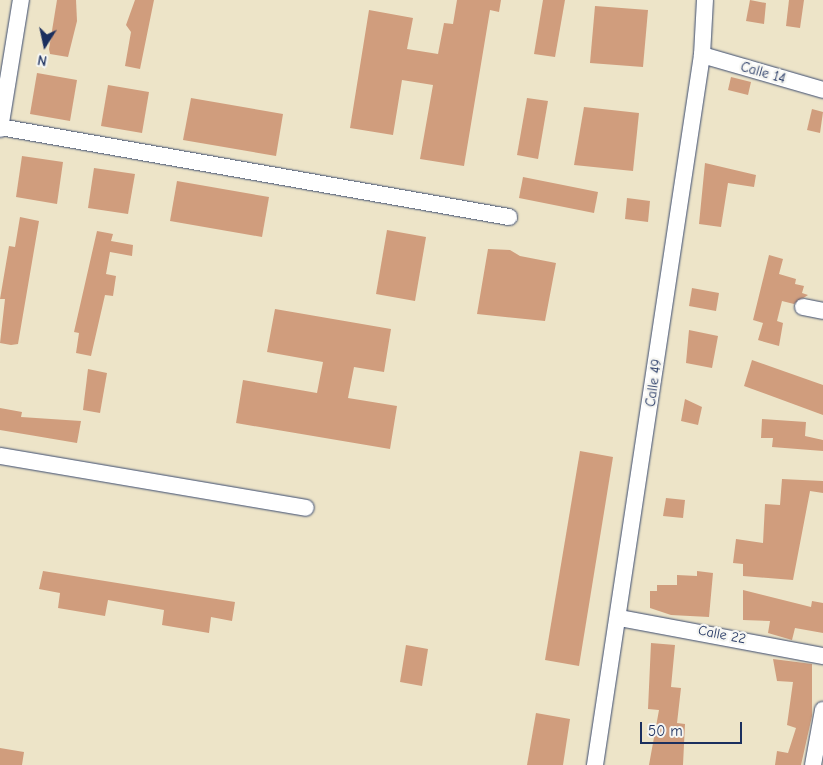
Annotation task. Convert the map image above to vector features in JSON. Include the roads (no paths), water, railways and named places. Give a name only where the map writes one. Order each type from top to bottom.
[{"type":"street","points":[[21,0],[0,128],[509,217]]},
{"type":"street","name":"Calle 49","points":[[595,765],[620,618],[702,55],[704,0]]},
{"type":"street","name":"Calle 14","points":[[702,55],[823,90]]},
{"type":"street","points":[[803,307],[823,311]]},
{"type":"street","points":[[0,456],[306,508]]},
{"type":"street","name":"Calle 22","points":[[620,618],[823,656]]},
{"type":"street","points":[[814,765],[823,710]]}]
